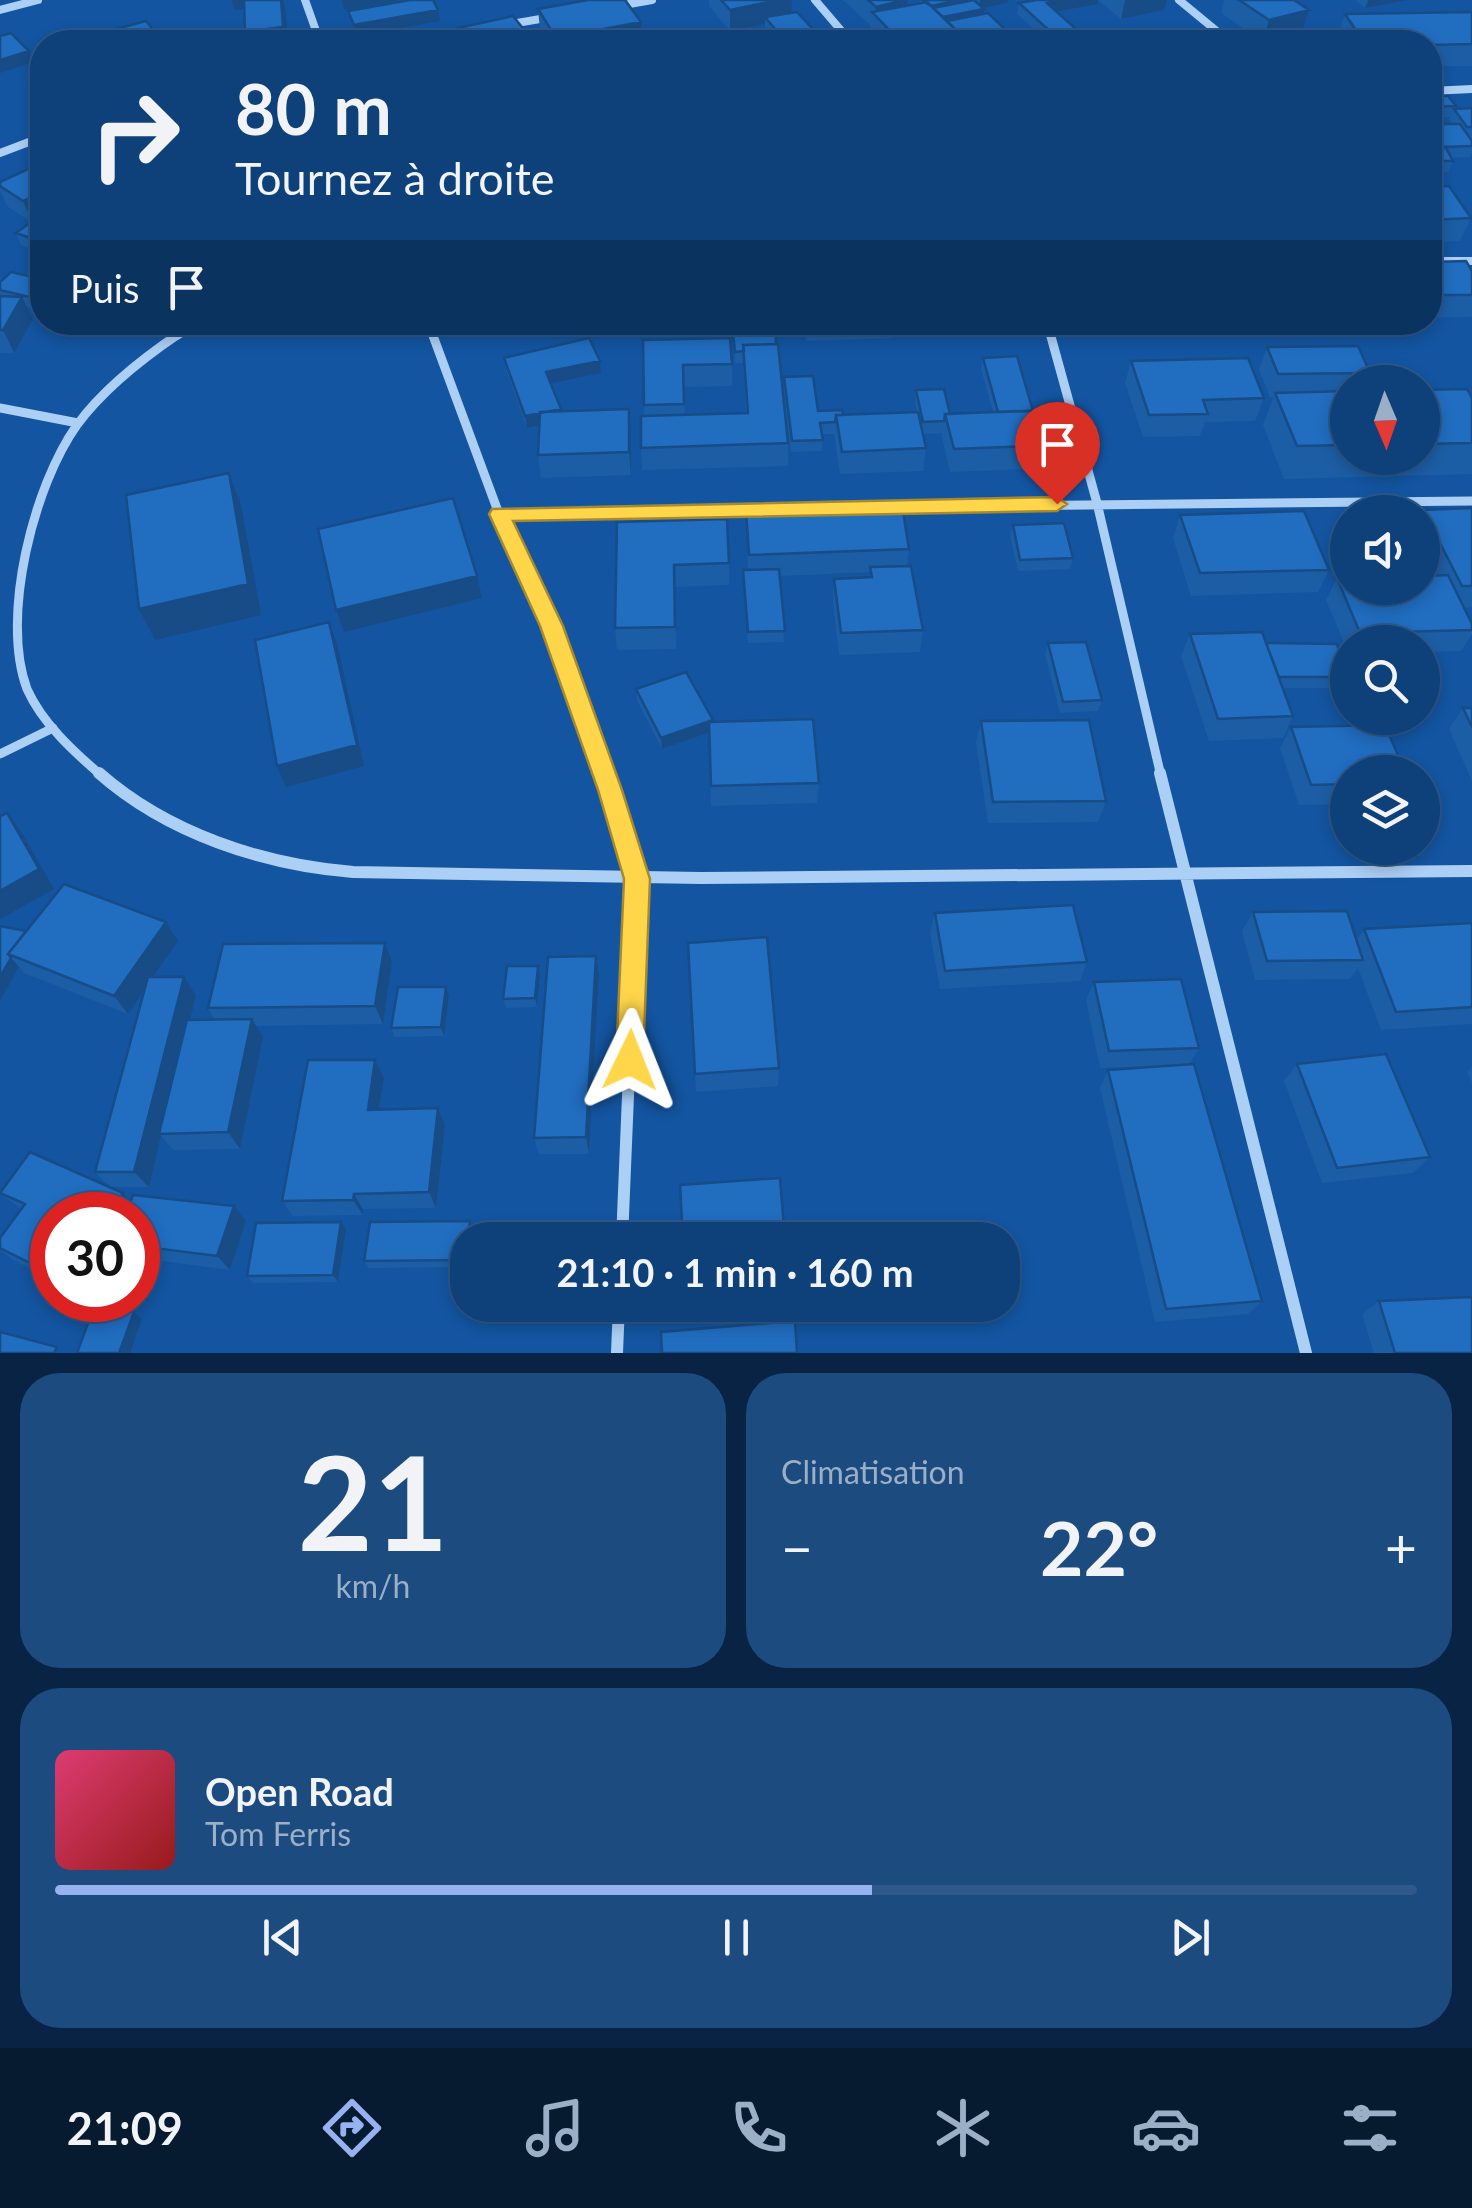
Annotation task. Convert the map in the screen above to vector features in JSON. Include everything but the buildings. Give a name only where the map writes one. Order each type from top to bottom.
[{"type":"street","points":[[0,10],[38,0]]},
{"type":"street","points":[[306,0],[316,30]]},
{"type":"street","points":[[613,6],[652,0]]},
{"type":"street","points":[[815,0],[841,30]]},
{"type":"street","points":[[1179,0],[1215,30]]},
{"type":"street","points":[[495,26],[554,16]]},
{"type":"street","points":[[1442,90],[1472,89]]},
{"type":"street","points":[[0,153],[30,141]]},
{"type":"street","points":[[1442,261],[1472,260]]},
{"type":"street","points":[[181,335],[138,366],[78,423],[35,498],[12,597],[25,686],[52,728],[122,795],[236,848],[301,866],[637,879],[1472,871]]},
{"type":"street","points":[[433,335],[499,514],[552,626],[637,879],[623,1222]]},
{"type":"street","points":[[1050,335],[1097,503],[1184,874],[1306,1353]]},
{"type":"street","points":[[0,408],[78,423]]},
{"type":"street","points":[[878,507],[1472,502]]},
{"type":"street","points":[[499,514],[818,508]]},
{"type":"street","points":[[0,754],[52,728]]},
{"type":"street","points":[[618,1353],[619,1322]]},
{"type":"route","points":[[630,1060],[637,879],[552,626],[499,514],[1057,504]]}]
